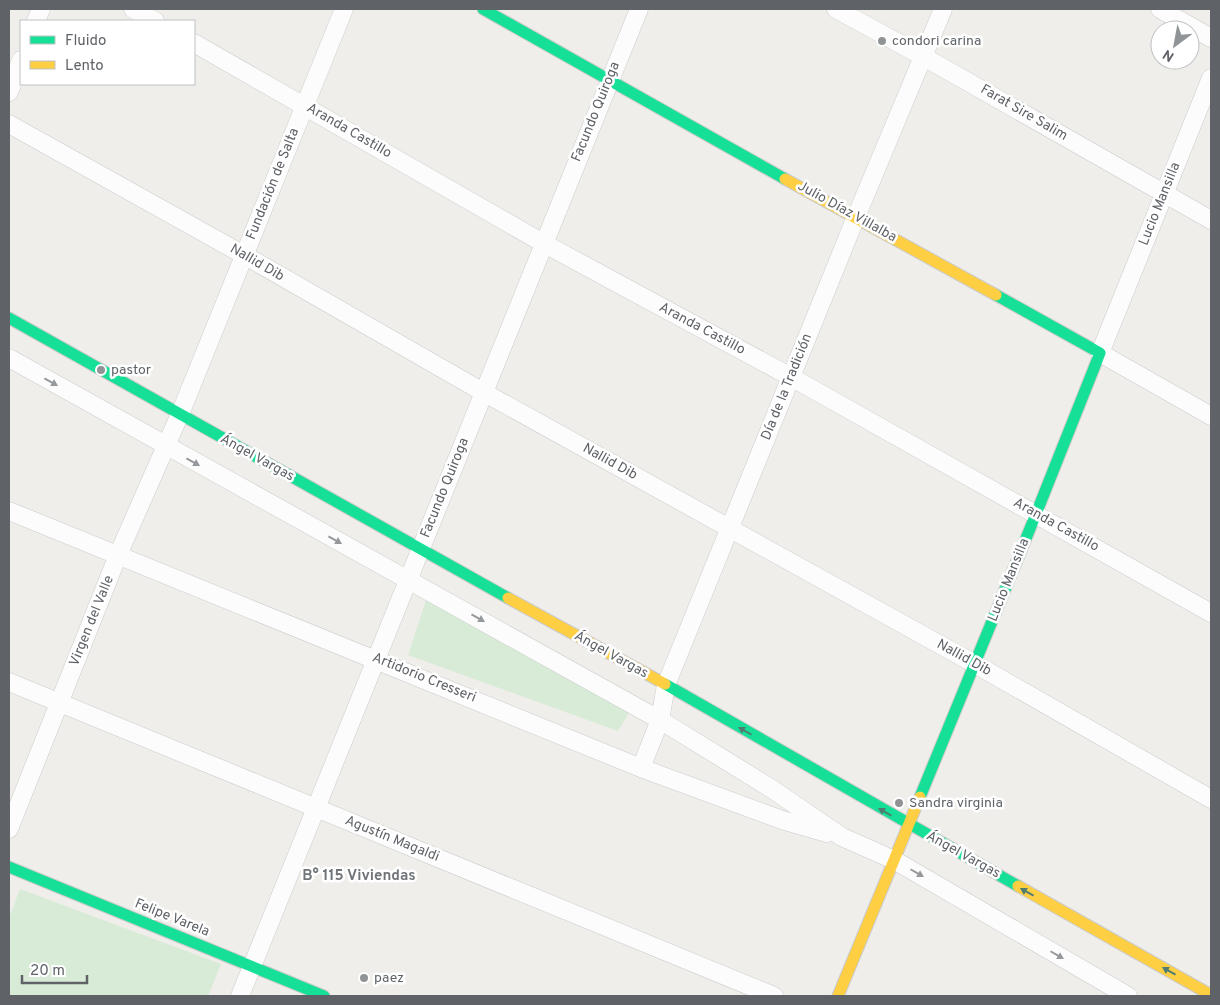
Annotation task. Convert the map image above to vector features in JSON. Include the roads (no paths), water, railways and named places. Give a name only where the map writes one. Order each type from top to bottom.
[{"type":"street","points":[[133,9],[153,20]]},
{"type":"street","name":"Fundación de Salta","points":[[180,414],[344,9]]},
{"type":"street","name":"Julio Díaz Villalba","points":[[483,9],[1211,416]]},
{"type":"street","name":"Facundo Quiroga","points":[[240,996],[639,9]]},
{"type":"street","name":"Farat Sire Salim","points":[[836,9],[1211,220]]},
{"type":"street","name":"Día de la Tradición","points":[[641,768],[660,720],[666,685],[856,217],[944,9]]},
{"type":"street","points":[[1160,9],[1211,38]]},
{"type":"street","name":"Aranda Castillo","points":[[195,44],[543,243],[791,377],[1211,612]]},
{"type":"street","points":[[9,92],[20,63]]},
{"type":"street","name":"Lucio Mansilla","points":[[838,996],[1036,514],[1211,78]]},
{"type":"street","name":"Nallid Dib","points":[[9,124],[244,255],[483,392],[975,664],[1211,799]]},
{"type":"street","name":"Ángel Vargas","points":[[9,318],[420,550],[666,685],[909,825],[1211,995]]},
{"type":"street","points":[[9,358],[660,720],[772,789],[842,837],[894,860],[1107,991],[1128,996]]},
{"type":"street","name":"Virgen del Valle","points":[[9,829],[118,555],[180,414]]},
{"type":"street","name":"Artidorio Cresseri","points":[[9,511],[641,768],[782,820],[842,837]]},
{"type":"street","name":"Agustín Magaldi","points":[[9,682],[774,996]]},
{"type":"street","name":"Felipe Varela","points":[[9,867],[324,996]]},
{"type":"place","name":"condori carina","points":[[882,41]]},
{"type":"place","name":"pastor","points":[[101,370]]},
{"type":"place","name":"Sandra virginia","points":[[899,803]]},
{"type":"place","name":"paez","points":[[364,978]]},
{"type":"district","name":"B° 115 Viviendas","points":[[359,876]]}]
